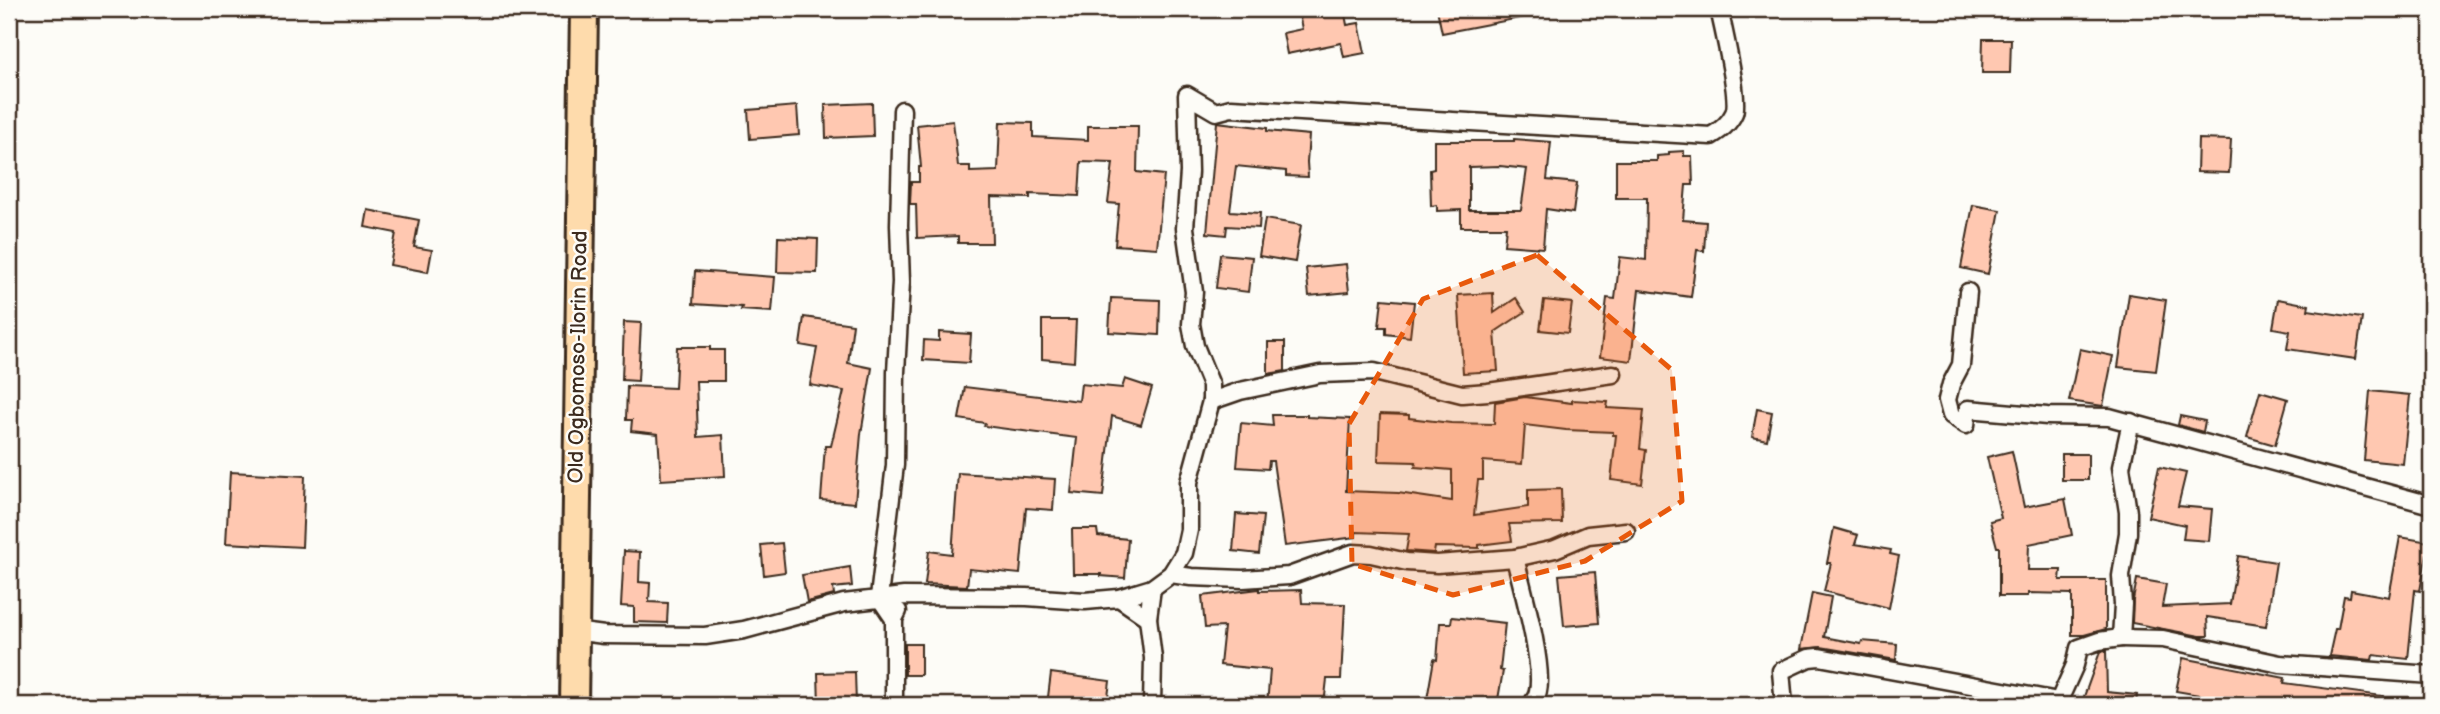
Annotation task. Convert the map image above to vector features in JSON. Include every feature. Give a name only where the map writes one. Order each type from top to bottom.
[{"type":"highway","name":"Old Ogbomoso-Ilorin Road","points":[[574,705],[584,9]]},
{"type":"street","points":[[574,631],[604,635],[705,636],[744,630],[844,603],[878,597],[1027,597],[1085,601],[1119,598],[1152,588],[1171,574],[1184,553],[1189,530],[1189,482],[1211,401],[1211,385],[1195,346],[1191,324],[1194,292],[1185,229],[1189,172],[1186,95],[1216,112],[1231,108],[1711,136],[1725,127],[1736,110],[1730,58],[1719,9]]},
{"type":"street","points":[[894,618],[878,597],[895,464],[901,282],[899,225],[902,110]]},
{"type":"street","points":[[1968,292],[1961,365],[1951,384],[1947,400],[1951,415],[1966,425],[1968,409],[2048,416],[2109,417],[2431,505]]},
{"type":"street","points":[[1211,401],[1240,391],[1320,374],[1374,372],[1462,394],[1613,374]]},
{"type":"street","points":[[2121,639],[2121,576],[2128,533],[2128,512],[2121,467],[2131,422]]},
{"type":"street","points":[[1171,574],[1243,579],[1289,576],[1353,553],[1437,564],[1515,558],[1555,549],[1587,535],[1626,531]]},
{"type":"street","points":[[1515,558],[1533,635],[1540,681],[1538,694],[1531,705]]},
{"type":"street","points":[[1152,588],[1148,618],[1153,658],[1152,705]]},
{"type":"street","points":[[894,705],[894,618],[904,596]]},
{"type":"street","points":[[1119,598],[1148,618]]},
{"type":"street","points":[[1784,705],[1781,671],[1809,658],[1819,657],[2057,703],[2076,665],[2079,648],[2099,641],[2121,639],[2163,639],[2280,664],[2431,676]]},
{"type":"highlighted area","points":[[1537,255],[1672,370],[1682,501],[1585,561],[1453,595],[1352,564],[1349,424],[1423,299]]},
{"type":"building","points":[[1298,9],[1344,9],[1347,25],[1359,23],[1365,53],[1344,57],[1341,43],[1287,54],[1283,33],[1302,29]]},
{"type":"building","points":[[1437,9],[1529,9],[1530,16],[1442,33]]},
{"type":"building","points":[[1983,39],[2011,39],[2010,73],[1982,73]]},
{"type":"building","points":[[872,103],[873,136],[826,138],[825,105]]},
{"type":"building","points":[[797,106],[799,135],[750,139],[748,110]]},
{"type":"building","points":[[953,121],[958,166],[970,166],[970,172],[998,171],[1000,122],[1033,123],[1033,137],[1088,140],[1088,126],[1138,126],[1137,172],[1164,175],[1157,248],[1115,245],[1119,204],[1108,203],[1113,163],[1081,162],[1079,196],[1030,194],[1030,198],[991,197],[992,243],[958,243],[958,236],[917,238],[916,204],[910,204],[911,182],[919,182],[921,167],[917,125]]},
{"type":"building","points":[[1217,122],[1309,135],[1308,177],[1286,176],[1286,171],[1236,166],[1230,211],[1260,213],[1259,228],[1227,226],[1226,235],[1207,233]]},
{"type":"building","points":[[2198,139],[2231,140],[2229,173],[2197,172]]},
{"type":"building","points":[[1434,141],[1551,142],[1547,180],[1577,183],[1573,213],[1546,209],[1543,248],[1504,245],[1506,227],[1461,227],[1461,210],[1437,211],[1437,205],[1431,206],[1430,170],[1434,169]],"holes":[[[1469,167],[1527,169],[1521,210],[1469,210]]]},
{"type":"building","points":[[1684,151],[1684,156],[1692,156],[1693,185],[1686,185],[1683,220],[1706,222],[1704,251],[1697,250],[1691,297],[1639,290],[1631,361],[1600,357],[1607,298],[1615,299],[1620,257],[1646,260],[1647,198],[1616,198],[1616,161],[1657,161],[1657,156]]},
{"type":"building","points":[[1973,205],[2000,210],[1988,274],[1961,268]]},
{"type":"building","points":[[368,210],[419,220],[414,247],[432,250],[428,272],[390,265],[396,233],[365,227]]},
{"type":"building","points":[[1265,219],[1301,225],[1295,262],[1259,256]]},
{"type":"building","points":[[778,237],[818,239],[817,273],[777,272]]},
{"type":"building","points":[[1220,254],[1252,257],[1248,292],[1216,288]]},
{"type":"building","points":[[1346,264],[1349,292],[1309,296],[1306,268]]},
{"type":"building","points":[[695,271],[775,277],[772,312],[693,304]]},
{"type":"building","points":[[1493,293],[1494,313],[1516,298],[1525,312],[1495,332],[1498,371],[1463,373],[1458,295]]},
{"type":"building","points":[[2129,294],[2166,300],[2156,371],[2118,367]]},
{"type":"building","points":[[1111,298],[1160,300],[1159,335],[1109,332]]},
{"type":"building","points":[[1382,299],[1414,302],[1410,337],[1386,334],[1386,327],[1379,327]]},
{"type":"building","points":[[2278,299],[2309,305],[2308,310],[2362,318],[2356,359],[2287,349],[2290,331],[2273,328]]},
{"type":"building","points":[[1544,300],[1572,303],[1568,333],[1540,330]]},
{"type":"building","points":[[804,317],[853,324],[848,363],[872,368],[861,434],[855,503],[821,500],[825,446],[831,446],[844,391],[810,385],[817,348],[800,345]]},
{"type":"building","points":[[1042,320],[1076,320],[1074,362],[1042,359]]},
{"type":"building","points":[[624,322],[641,323],[638,381],[622,380]]},
{"type":"building","points":[[939,332],[971,334],[969,363],[923,360],[924,340],[939,341]]},
{"type":"building","points":[[1268,342],[1285,342],[1285,371],[1268,374]]},
{"type":"building","points":[[677,347],[710,347],[710,350],[724,350],[724,381],[696,381],[698,437],[723,435],[725,476],[661,480],[658,434],[631,431],[632,420],[626,420],[627,386],[675,388]]},
{"type":"building","points":[[2080,349],[2113,356],[2103,406],[2069,401]]},
{"type":"building","points":[[1125,379],[1152,388],[1141,425],[1112,416],[1103,496],[1071,493],[1077,438],[984,426],[985,423],[959,419],[965,387],[1079,401],[1081,384],[1122,388]]},
{"type":"building","points":[[2260,391],[2288,399],[2275,445],[2247,437]]},
{"type":"building","points":[[2370,391],[2410,395],[2403,464],[2364,460]]},
{"type":"building","points":[[1525,397],[1572,403],[1572,400],[1608,402],[1607,408],[1644,410],[1640,449],[1646,450],[1642,484],[1611,480],[1616,435],[1613,435],[1613,432],[1525,425],[1522,464],[1483,461],[1483,480],[1478,480],[1474,515],[1528,507],[1528,490],[1561,489],[1562,523],[1509,524],[1512,541],[1479,545],[1479,548],[1435,547],[1434,553],[1406,551],[1409,534],[1356,532],[1356,537],[1285,546],[1273,461],[1269,461],[1268,469],[1237,467],[1241,423],[1273,426],[1272,415],[1350,419],[1346,491],[1398,493],[1452,501],[1452,470],[1415,467],[1416,462],[1378,461],[1380,414],[1409,415],[1409,418],[1451,423],[1494,424],[1495,402]]},
{"type":"building","points":[[1757,409],[1772,412],[1767,440],[1752,437]]},
{"type":"building","points":[[2180,416],[2205,421],[2203,432],[2178,425]]},
{"type":"building","points":[[2012,451],[2024,507],[2065,499],[2072,535],[2029,544],[2028,570],[2061,570],[2060,580],[2106,580],[2106,629],[2072,635],[2072,594],[2028,593],[2028,596],[1999,596],[1999,547],[1990,521],[2001,518],[1987,457]]},
{"type":"building","points":[[2062,454],[2088,454],[2088,480],[2062,480]]},
{"type":"building","points":[[2159,467],[2186,473],[2178,506],[2212,509],[2209,541],[2183,539],[2185,525],[2148,517]]},
{"type":"building","points":[[230,472],[305,476],[302,547],[226,543]]},
{"type":"building","points":[[958,473],[1055,479],[1053,510],[1026,508],[1020,574],[969,569],[967,586],[925,584],[929,551],[952,554]]},
{"type":"building","points":[[1236,514],[1263,516],[1259,554],[1233,551]]},
{"type":"building","points":[[1834,528],[1858,535],[1855,544],[1891,550],[1890,554],[1899,556],[1889,608],[1824,591],[1831,563],[1827,563]]},
{"type":"building","points":[[1072,529],[1097,529],[1098,536],[1128,539],[1125,578],[1101,574],[1073,574]]},
{"type":"building","points":[[2400,537],[2429,542],[2420,591],[2415,590],[2408,659],[2373,655],[2372,660],[2329,656],[2335,629],[2338,629],[2344,596],[2350,597],[2351,590],[2389,597]]},
{"type":"building","points":[[782,543],[785,572],[764,575],[761,545]]},
{"type":"building","points":[[624,551],[640,552],[639,582],[650,583],[649,602],[668,603],[667,623],[634,622],[634,607],[621,606]]},
{"type":"building","points":[[2238,556],[2276,562],[2266,626],[2207,617],[2208,636],[2200,636],[2132,623],[2137,579],[2166,584],[2162,607],[2230,604]]},
{"type":"building","points":[[850,567],[852,586],[833,588],[834,595],[807,602],[802,575]]},
{"type":"building","points":[[1595,572],[1599,623],[1564,626],[1559,575]]},
{"type":"building","points":[[1259,589],[1301,590],[1302,603],[1345,604],[1341,679],[1327,679],[1324,705],[1267,705],[1270,670],[1220,665],[1224,627],[1205,628],[1202,596]]},
{"type":"building","points":[[1812,593],[1831,597],[1824,637],[1861,644],[1862,641],[1897,644],[1896,660],[1821,647],[1801,649]]},
{"type":"building","points":[[1452,617],[1505,623],[1500,670],[1503,671],[1497,705],[1426,705],[1434,659],[1437,660],[1440,623],[1451,623]]},
{"type":"building","points":[[905,644],[921,644],[921,675],[905,675]]},
{"type":"building","points":[[2106,651],[2107,692],[2137,695],[2136,705],[2081,705],[2100,652]]},
{"type":"building","points":[[2183,658],[2285,678],[2284,683],[2383,696],[2382,705],[2257,705],[2176,691]]},
{"type":"building","points":[[855,672],[856,705],[819,705],[818,673]]},
{"type":"building","points":[[1051,673],[1110,681],[1107,705],[1047,705]]}]
